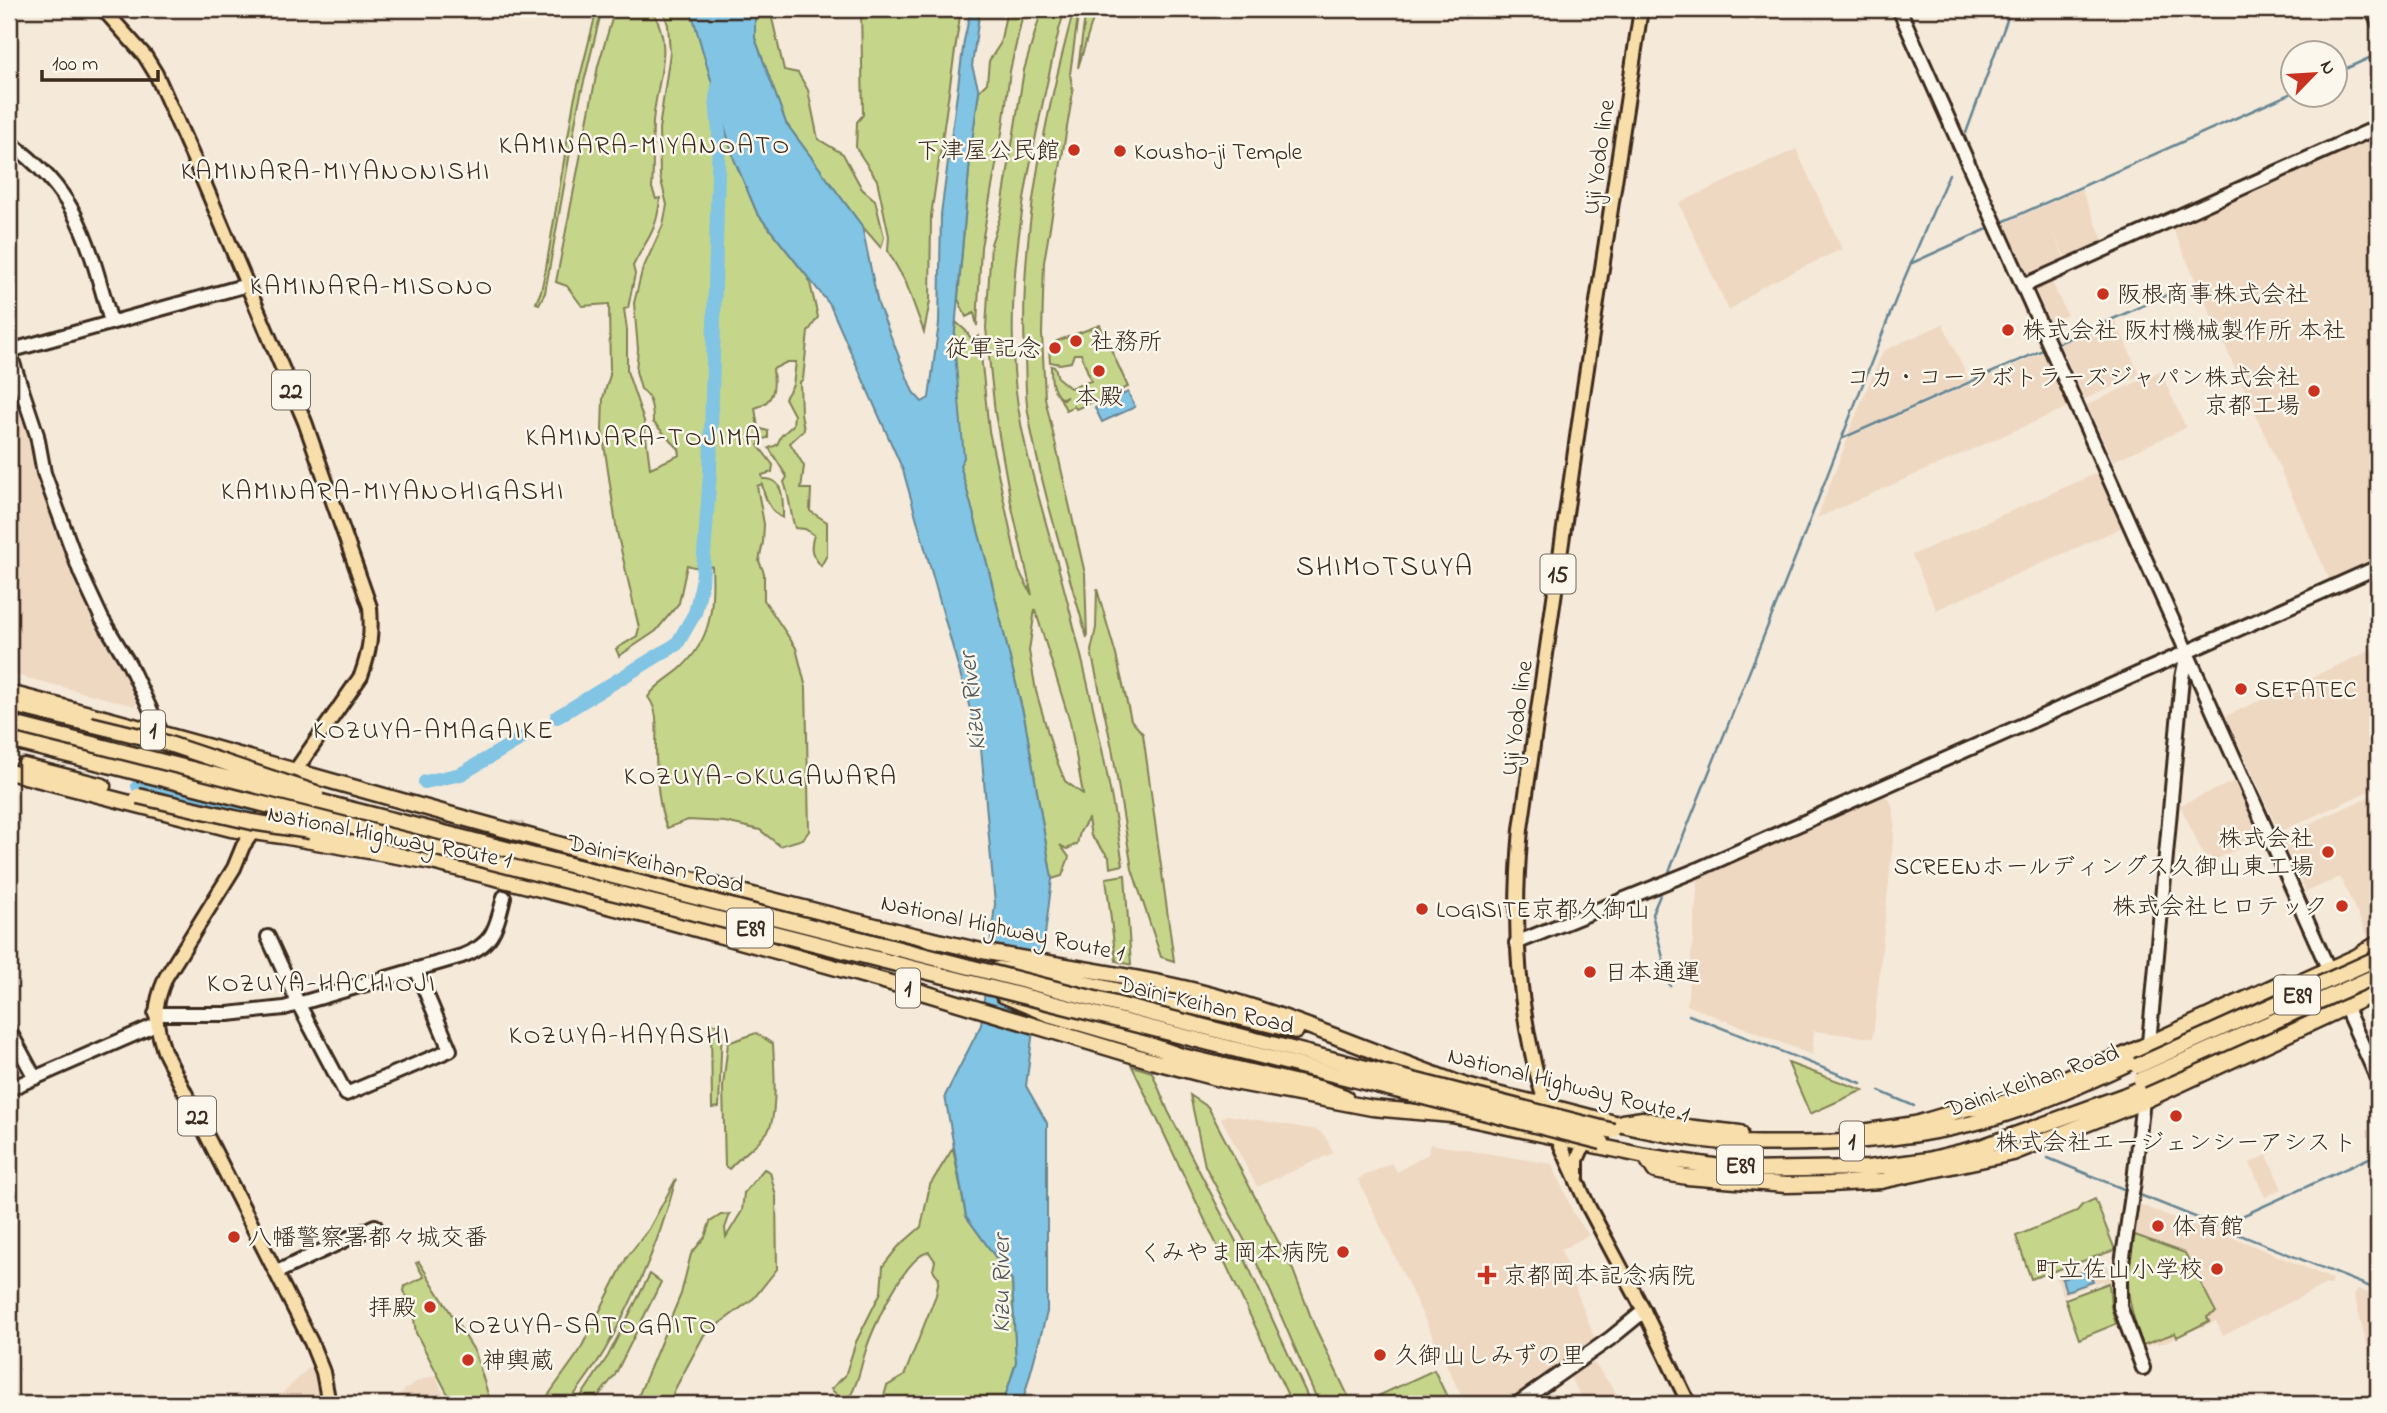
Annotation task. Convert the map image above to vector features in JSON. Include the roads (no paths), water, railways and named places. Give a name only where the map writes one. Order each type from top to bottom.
[{"type":"highway","name":"National Highway Route 1","points":[[9,693],[161,732],[293,775],[650,869],[980,950],[1134,977],[1254,1007],[1466,1086],[1676,1137],[1736,1143],[1812,1143],[1890,1139],[1975,1123],[2067,1092],[2148,1048],[2262,1004],[2331,972],[2378,957]]},
{"type":"highway","points":[[9,705],[160,741],[361,807],[503,848]]},
{"type":"highway","name":"Daini-Keihan Road","points":[[9,723],[1614,1131],[1696,1146],[1797,1151],[1848,1149],[1900,1143],[1969,1129],[2053,1102],[2378,957]]},
{"type":"highway","name":"Daini-Keihan Road","points":[[9,740],[1647,1153],[1738,1164],[1782,1166],[1880,1161],[1965,1145],[2011,1132],[2141,1080],[2378,975]]},
{"type":"highway","points":[[9,762],[252,822],[484,860]]},
{"type":"highway","name":"National Highway Route 1","points":[[9,772],[231,829],[255,829],[432,862],[664,920],[898,985],[1152,1062],[1261,1089],[1372,1108],[1452,1115],[1645,1156],[1741,1170],[1868,1168],[1928,1160],[1981,1147],[2143,1094],[2276,1027],[2344,1002]]},
{"type":"highway","points":[[2262,1004],[2294,985],[2331,972],[2378,943]]},
{"type":"highway","points":[[979,968],[1027,972],[1094,984],[1367,1047]]},
{"type":"highway","points":[[1890,1139],[1928,1129],[1945,1119],[2051,1085],[2091,1066],[2148,1048],[2283,982],[2294,985]]},
{"type":"highway","points":[[978,985],[1048,1014],[1182,1056],[1323,1088],[1372,1108]]},
{"type":"highway","points":[[1645,1156],[1655,1171],[1687,1177],[1786,1185],[1830,1185],[1881,1181],[2013,1153],[2064,1133],[2143,1094],[2297,1032],[2344,1002],[2378,990]]},
{"type":"highway","points":[[2276,1027],[2297,1032]]},
{"type":"highway","points":[[2067,1092],[2090,1074],[2122,1056]]},
{"type":"highway","points":[[1614,1124],[1643,1119],[1729,1132],[1826,1136],[1915,1124],[1969,1108],[1981,1109]]},
{"type":"highway","points":[[2042,1126],[2064,1133]]},
{"type":"main road","name":"22","points":[[103,9],[145,56],[156,74],[305,422],[370,607],[370,649],[361,676],[255,829],[166,977],[158,996],[155,1019],[164,1051],[311,1342],[323,1373],[329,1404]]},
{"type":"main road","name":"Uji Yodo line","points":[[1641,9],[1521,829],[1516,879],[1516,943],[1528,1038],[1557,1138],[1689,1404]]},
{"type":"main road","points":[[1577,1181],[1577,1160],[1584,1143]]},
{"type":"street","points":[[1899,9],[2378,1080]]},
{"type":"street","points":[[2372,9],[2378,22]]},
{"type":"street","points":[[2023,286],[2378,127]]},
{"type":"street","points":[[9,142],[40,167],[73,209],[87,241],[111,322]]},
{"type":"street","points":[[161,732],[129,664],[102,619],[81,574],[44,473],[37,435],[9,351],[247,285]]},
{"type":"street","points":[[1516,943],[1694,871],[2378,567]]},
{"type":"street","points":[[2143,1368],[2120,1307],[2120,1277],[2134,1181],[2182,678],[2187,653]]},
{"type":"street","points":[[9,1089],[155,1019],[299,1005],[462,956],[483,945],[495,930],[503,897]]},
{"type":"street","points":[[268,937],[299,1005],[346,1094],[450,1050],[416,969]]},
{"type":"street","points":[[9,1030],[35,1078]]},
{"type":"street","points":[[277,1272],[375,1226]]},
{"type":"street","points":[[1517,1404],[1611,1338],[1644,1311]]},
{"type":"water","name":"Kizu River","points":[[693,9],[755,9],[755,38],[786,123],[862,226],[878,304],[913,392],[922,402],[929,398],[939,323],[941,214],[964,41],[971,9],[980,9],[972,66],[979,91],[971,148],[954,341],[964,458],[960,465],[1025,721],[1052,879],[1026,1086],[1047,1123],[1047,1312],[1022,1404],[1003,1404],[1016,1362],[1012,1280],[966,1216],[945,1096],[981,1025],[995,904],[981,748],[903,470],[830,305],[757,213],[734,159],[692,14]]},
{"type":"water","points":[[1128,392],[1135,407],[1102,422],[1095,408]]},
{"type":"water","points":[[2088,1270],[2093,1282],[2066,1291],[2062,1279]]},
{"type":"waterway","points":[[1966,133],[2011,9]]},
{"type":"waterway","points":[[2348,68],[2378,54]]},
{"type":"waterway","points":[[557,717],[677,644],[695,613],[702,583],[710,473],[719,134],[716,98],[719,81]]},
{"type":"waterway","points":[[1998,224],[2278,99]]},
{"type":"waterway","points":[[1669,872],[1899,291],[1949,174]]},
{"type":"waterway","points":[[1912,263],[1992,227]]},
{"type":"waterway","points":[[2054,345],[2176,291]]},
{"type":"waterway","points":[[1843,438],[2045,349]]},
{"type":"waterway","points":[[9,396],[21,410],[26,422]]},
{"type":"waterway","points":[[83,561],[92,584]]},
{"type":"waterway","points":[[425,782],[461,774],[522,738]]},
{"type":"waterway","points":[[138,786],[205,802],[257,807]]},
{"type":"waterway","points":[[298,810],[333,810]]},
{"type":"waterway","points":[[1661,893],[1652,914],[1670,986]]},
{"type":"waterway","points":[[1689,1015],[1861,1083]]},
{"type":"waterway","points":[[1879,1091],[1914,1106]]},
{"type":"waterway","points":[[2220,1226],[2378,1154]]},
{"type":"waterway","points":[[2048,1158],[2126,1190]]},
{"type":"waterway","points":[[2140,1195],[2378,1290]]},
{"type":"tunnel","points":[[504,897],[518,821]]},
{"type":"place","name":"下津屋公民館","points":[[1074,150]]},
{"type":"place","name":"Kousho-ji Temple","points":[[1120,151]]},
{"type":"place","name":"阪根商事株式会社","points":[[2103,294]]},
{"type":"place","name":"株式会社 阪村機械製作所 本社","points":[[2008,330]]},
{"type":"place","name":"社務所","points":[[1076,341]]},
{"type":"place","name":"従軍記念","points":[[1055,348]]},
{"type":"place","name":"本殿","points":[[1099,371]]},
{"type":"place","name":"コカ・コーラボトラーズジャパン株式会社 京都工場","points":[[2314,391]]},
{"type":"place","name":"SEFATEC","points":[[2241,689]]},
{"type":"place","name":"株式会社 SCREENホールディングス久御山東工場","points":[[2328,852]]},
{"type":"place","name":"株式会社ヒロテック","points":[[2342,906]]},
{"type":"place","name":"LOGISITE京都久御山","points":[[1422,909]]},
{"type":"place","name":"日本通運","points":[[1590,972]]},
{"type":"place","name":"株式会社エージェンシーアシスト","points":[[2176,1116]]},
{"type":"place","name":"体育館","points":[[2158,1226]]},
{"type":"place","name":"八幡警察署都々城交番","points":[[234,1237]]},
{"type":"place","name":"くみやま岡本病院","points":[[1343,1252]]},
{"type":"place","name":"町立佐山小学校","points":[[2217,1269]]},
{"type":"place","name":"京都岡本記念病院","points":[[1487,1275]]},
{"type":"place","name":"拝殿","points":[[430,1307]]},
{"type":"place","name":"久御山しみずの里","points":[[1380,1355]]},
{"type":"place","name":"神輿蔵","points":[[468,1360]]},
{"type":"district","name":"KAMINARA-MIYANOATO","points":[[645,144]]},
{"type":"district","name":"KAMINARA-MIYANONISHI","points":[[336,170]]},
{"type":"district","name":"KAMINARA-MISONO","points":[[372,285]]},
{"type":"district","name":"KAMINARA-TOJIMA","points":[[644,436]]},
{"type":"district","name":"KAMINARA-MIYANOHIGASHI","points":[[393,490]]},
{"type":"district","name":"SHIMOTSUYA","points":[[1385,565]]},
{"type":"district","name":"KOZUYA-AMAGAIKE","points":[[434,729]]},
{"type":"district","name":"KOZUYA-OKUGAWARA","points":[[761,775]]},
{"type":"district","name":"KOZUYA-HACHIOJI","points":[[322,982]]},
{"type":"district","name":"KOZUYA-HAYASHI","points":[[620,1034]]},
{"type":"district","name":"KOZUYA-SATOGAITO","points":[[586,1324]]}]
